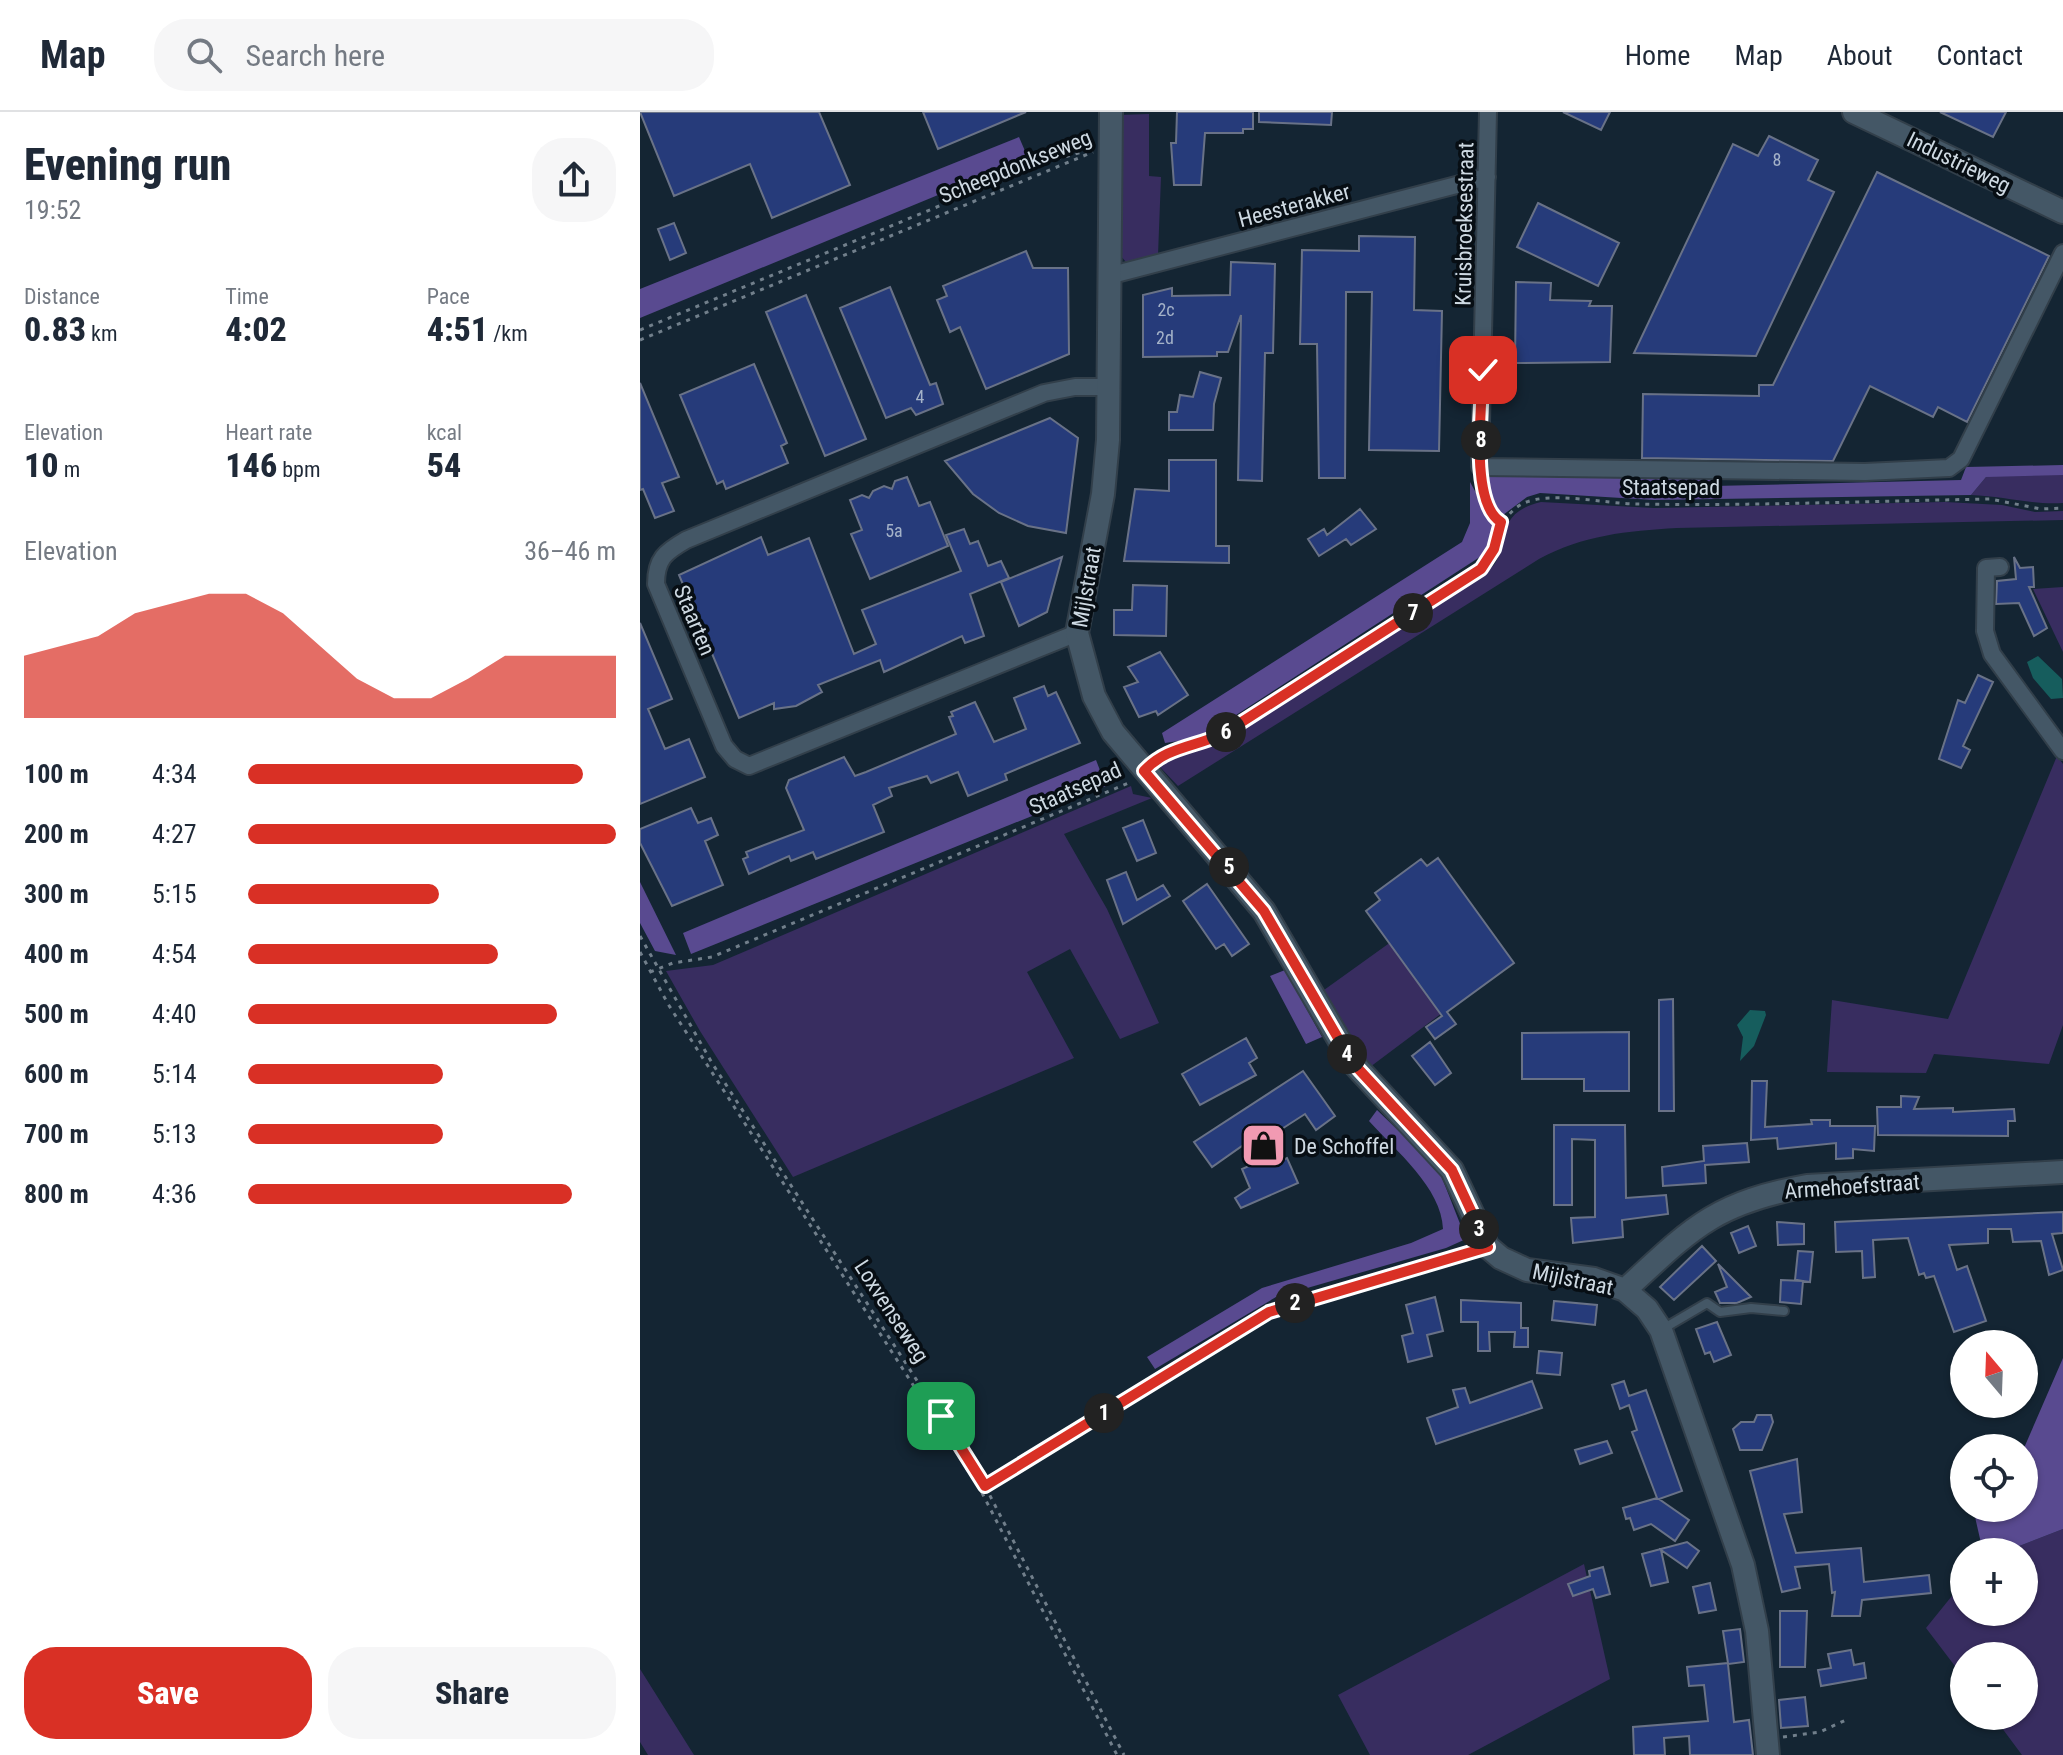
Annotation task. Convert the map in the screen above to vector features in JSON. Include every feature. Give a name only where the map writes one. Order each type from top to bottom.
[{"type":"street","name":"Mijlstraat","points":[[1111,112],[1111,387],[1103,494],[1077,633],[1080,655],[1101,712],[1144,771],[1264,911],[1352,1062],[1452,1170],[1488,1247],[1501,1258],[1527,1270],[1594,1279],[1625,1290],[1647,1309],[1661,1330],[1743,1565],[1757,1631],[1768,1746]]},
{"type":"street","name":"Kruisbroeksestraat","points":[[1480,467],[1488,112]]},
{"type":"street","name":"Industrieweg","points":[[1854,112],[2063,212]]},
{"type":"street","name":"Heesterakker","points":[[1112,275],[1487,177]]},
{"type":"street","points":[[1480,467],[1819,472],[1949,468],[1961,459],[2063,253]]},
{"type":"street","name":"Staarten","points":[[1077,633],[749,766],[735,759],[724,746],[656,584],[656,565],[666,552],[686,540],[1044,393],[1075,387],[1111,387]]},
{"type":"street","points":[[2000,567],[1986,568],[1985,631],[1992,654],[2063,751]]},
{"type":"street","name":"Armehoefstraat","points":[[1625,1290],[1699,1224],[1723,1209],[1769,1193],[1807,1186],[2063,1172]]},
{"type":"lane","points":[[1661,1330],[1707,1303],[1720,1312],[1751,1308],[1784,1311]]},
{"type":"path","name":"Scheepdonkseweg","points":[[640,330],[1043,163],[1111,144]]},
{"type":"path","name":"Scheepdonkseweg","points":[[640,340],[1111,144]]},
{"type":"path","points":[[1480,467],[1490,513],[1501,522]]},
{"type":"path","name":"Staatsepad","points":[[650,972],[673,963],[712,957],[762,938],[1127,786],[1168,751],[1200,744],[1223,734],[1481,569],[1494,549],[1501,522],[1521,504],[1544,498],[1636,504],[1990,499],[2041,509],[2063,508]]},
{"type":"path","name":"Loxvenseweg","points":[[640,936],[712,1063],[985,1486],[1124,1755]]},
{"type":"path","name":"Loxvenseweg","points":[[640,952],[980,1489],[1117,1755]]},
{"type":"path","points":[[980,1489],[1269,1312],[1488,1247]]},
{"type":"path","points":[[1768,1746],[1820,1732],[1848,1719]]},
{"type":"shaded area","points":[[1149,114],[1149,176],[1161,177],[1158,255],[1126,262],[1120,255],[1118,115]]},
{"type":"shaded area","points":[[1019,137],[1028,158],[640,318],[640,289]]},
{"type":"shaded area","points":[[2063,465],[2063,475],[1986,477],[1971,495],[1654,500],[1540,493],[1527,497],[1503,515],[1496,513],[1489,495],[1489,476],[1713,474],[1713,486],[1961,480],[1966,467]]},
{"type":"shaded area","points":[[2063,475],[2063,503],[1971,495],[1986,477]]},
{"type":"shaded area","points":[[1470,482],[1494,525],[1486,553],[1216,728],[1192,739],[1165,743],[1162,733],[1462,542],[1470,523]]},
{"type":"shaded area","points":[[1541,502],[1654,508],[1945,502],[2002,505],[2035,512],[2063,511],[2063,520],[1677,528],[1589,539],[1539,559],[1178,786],[1159,766],[1176,754],[1215,744],[1491,568],[1514,515]]},
{"type":"shaded area","points":[[2063,587],[2063,652],[2033,589]]},
{"type":"shaded area","points":[[2038,656],[2062,679],[2063,698],[2051,699],[2033,678],[2027,662]]},
{"type":"shaded area","points":[[2057,756],[2063,764],[2063,1025],[2049,1064],[1934,1054],[1926,1073],[1827,1072],[1832,1000],[1948,1019]]},
{"type":"shaded area","points":[[1096,760],[1106,786],[691,954],[683,933]]},
{"type":"shaded area","points":[[1131,786],[1133,794],[1152,798],[1064,834],[1107,909],[1159,1023],[1120,1039],[1070,949],[1027,972],[1074,1058],[793,1177],[700,1031],[666,971],[713,965]]},
{"type":"shaded area","points":[[640,882],[676,955],[655,951],[640,923]]},
{"type":"shaded area","points":[[1402,934],[1454,1004],[1370,1067],[1324,990]]},
{"type":"shaded area","points":[[1285,970],[1322,1037],[1306,1044],[1270,976]]},
{"type":"shaded area","points":[[1750,1010],[1765,1011],[1766,1015],[1754,1046],[1740,1061],[1743,1037],[1737,1025]]},
{"type":"shaded area","points":[[1377,1110],[1439,1170],[1466,1239],[1446,1248],[1276,1297],[1155,1369],[1147,1357],[1262,1288],[1411,1243],[1443,1229],[1441,1214],[1426,1184],[1369,1121]]},
{"type":"shaded area","points":[[2063,1358],[2063,1529],[2038,1539],[1980,1538],[1976,1522],[2038,1522],[2038,1434],[2030,1434]]},
{"type":"shaded area","points":[[2063,1529],[2063,1755],[2022,1755],[2003,1730],[2038,1730],[2038,1642],[1950,1642],[1950,1660],[1926,1628],[1950,1598],[1950,1626],[2038,1626],[2038,1539]]},
{"type":"shaded area","points":[[1584,1564],[1610,1679],[1468,1755],[1370,1755],[1338,1695]]},
{"type":"shaded area","points":[[640,1669],[694,1755],[648,1755],[640,1742]]},
{"type":"building","points":[[640,112],[819,112],[850,185],[772,218],[750,164],[674,196]]},
{"type":"building","points":[[923,112],[1026,112],[938,149]]},
{"type":"building","points":[[1177,112],[1253,112],[1253,129],[1243,129],[1243,133],[1205,133],[1201,185],[1174,185],[1171,143],[1176,143]]},
{"type":"building","points":[[1259,112],[1332,112],[1331,125],[1259,122]]},
{"type":"building","points":[[1563,112],[1610,112],[1601,130]]},
{"type":"building","points":[[1940,112],[2006,112],[1993,137]]},
{"type":"building","points":[[1769,136],[1818,160],[1808,180],[1834,192],[1756,356],[1634,353],[1733,144],[1758,156]]},
{"type":"building","points":[[1877,172],[2049,256],[1967,422],[1938,407],[1933,417],[1870,386],[1833,461],[1642,458],[1643,394],[1759,396],[1759,385],[1773,385]]},
{"type":"building","points":[[1538,203],[1619,243],[1598,286],[1517,247]]},
{"type":"building","points":[[674,223],[686,253],[670,260],[658,229]]},
{"type":"building","points":[[1359,236],[1415,237],[1414,310],[1442,311],[1439,451],[1369,450],[1372,292],[1346,292],[1345,478],[1319,478],[1317,344],[1300,344],[1302,250],[1359,251]]},
{"type":"building","points":[[1026,251],[1033,268],[1068,268],[1069,354],[986,389],[960,327],[950,332],[937,300],[947,296],[943,286]]},
{"type":"building","points":[[1231,262],[1275,264],[1273,353],[1265,353],[1262,481],[1238,480],[1241,315],[1228,352],[1217,352],[1217,356],[1143,357],[1143,295],[1172,288],[1172,296],[1230,295]]},
{"type":"building","points":[[1516,282],[1551,283],[1550,300],[1591,301],[1589,306],[1612,306],[1610,362],[1515,363]]},
{"type":"building","points":[[890,287],[930,385],[936,383],[943,404],[916,415],[911,408],[886,418],[840,308]]},
{"type":"building","points":[[806,295],[866,439],[825,456],[766,312]]},
{"type":"building","points":[[754,364],[787,443],[781,446],[788,463],[726,489],[723,481],[717,484],[680,395]]},
{"type":"building","points":[[1200,372],[1221,378],[1214,404],[1213,430],[1169,430],[1169,412],[1177,412],[1180,395],[1193,397]]},
{"type":"building","points":[[640,383],[679,477],[662,483],[674,511],[655,518],[643,489],[640,490]]},
{"type":"building","points":[[1050,418],[1078,438],[1066,533],[1028,526],[999,513],[973,494],[945,461]]},
{"type":"building","points":[[1169,460],[1216,460],[1216,546],[1229,546],[1229,563],[1124,561],[1135,489],[1169,491]]},
{"type":"building","points":[[907,477],[919,506],[930,502],[948,546],[870,579],[851,534],[862,530],[850,500],[862,495],[869,498],[873,491],[884,486],[892,489],[895,481]]},
{"type":"building","points":[[1360,509],[1376,529],[1351,545],[1346,539],[1319,556],[1308,539],[1324,529],[1327,535]]},
{"type":"building","points":[[964,529],[970,544],[978,541],[988,566],[1001,561],[1009,578],[970,594],[984,636],[965,643],[962,636],[884,672],[880,660],[818,685],[822,692],[796,706],[774,709],[774,703],[739,718],[679,575],[761,537],[768,555],[809,538],[854,654],[876,644],[862,610],[961,571],[946,535]]},
{"type":"building","points":[[1062,557],[1047,612],[1019,626],[1001,582]]},
{"type":"building","points":[[2014,557],[2020,568],[2033,567],[2034,587],[2029,587],[2047,628],[2034,636],[2019,603],[1996,604],[1997,581],[2016,579]]},
{"type":"building","points":[[1133,585],[1167,586],[1166,636],[1114,635],[1114,610],[1132,610]]},
{"type":"building","points":[[640,623],[672,699],[648,709],[665,749],[689,739],[705,777],[640,804]]},
{"type":"building","points":[[1160,652],[1188,695],[1158,715],[1156,711],[1139,717],[1124,687],[1138,682],[1128,667]]},
{"type":"building","points":[[1978,675],[1993,682],[1963,746],[1970,750],[1961,768],[1939,759],[1958,700],[1965,703]]},
{"type":"building","points":[[1044,686],[1048,696],[1056,692],[1080,743],[1005,774],[1007,780],[968,796],[958,772],[931,783],[927,776],[889,788],[892,796],[873,805],[884,832],[816,859],[813,852],[791,861],[789,856],[749,874],[743,859],[748,857],[746,852],[804,830],[786,788],[789,780],[844,757],[855,776],[866,772],[956,734],[949,717],[953,716],[951,712],[975,702],[994,742],[1026,729],[1014,698]]},
{"type":"building","points":[[691,808],[698,823],[711,818],[718,835],[705,841],[723,885],[672,906],[640,843],[640,829]]},
{"type":"building","points":[[1143,820],[1156,853],[1137,861],[1123,828]]},
{"type":"building","points":[[1438,858],[1514,963],[1447,1012],[1456,1024],[1435,1039],[1426,1027],[1442,1016],[1366,911],[1380,900],[1375,893],[1421,859],[1427,866]]},
{"type":"building","points":[[1126,872],[1137,900],[1163,885],[1170,896],[1123,924],[1107,880]]},
{"type":"building","points":[[1207,884],[1249,944],[1232,956],[1224,944],[1216,949],[1183,901]]},
{"type":"building","points":[[1673,999],[1674,1111],[1659,1111],[1659,1000]]},
{"type":"building","points":[[1629,1032],[1629,1091],[1584,1091],[1584,1079],[1522,1079],[1522,1033]]},
{"type":"building","points":[[1246,1038],[1257,1058],[1249,1063],[1256,1075],[1200,1105],[1182,1074]]},
{"type":"building","points":[[1430,1042],[1451,1073],[1435,1085],[1412,1056]]},
{"type":"building","points":[[1303,1071],[1335,1116],[1316,1130],[1305,1114],[1274,1134],[1269,1127],[1212,1167],[1194,1142]]},
{"type":"building","points":[[1752,1081],[1767,1081],[1765,1127],[1812,1124],[1811,1120],[1830,1120],[1830,1126],[1875,1126],[1874,1151],[1853,1149],[1853,1158],[1836,1159],[1836,1143],[1778,1149],[1777,1138],[1751,1140]]},
{"type":"building","points":[[1901,1096],[1919,1097],[1914,1109],[1953,1108],[1953,1112],[2014,1109],[2015,1121],[2008,1121],[2008,1136],[1878,1135],[1877,1107],[1901,1107]]},
{"type":"building","points":[[1554,1125],[1625,1125],[1626,1198],[1666,1195],[1668,1214],[1622,1220],[1623,1237],[1573,1243],[1571,1218],[1595,1217],[1595,1140],[1572,1139],[1572,1205],[1554,1205]]},
{"type":"building","points":[[1747,1143],[1749,1162],[1705,1165],[1706,1183],[1663,1186],[1662,1167],[1704,1161],[1703,1146]]},
{"type":"building","points":[[1267,1158],[1270,1165],[1287,1158],[1298,1183],[1241,1208],[1235,1198],[1250,1188],[1242,1169]]},
{"type":"building","points":[[2063,1212],[2063,1233],[2052,1234],[2063,1270],[2049,1275],[2041,1241],[2013,1242],[2011,1229],[1988,1229],[1988,1243],[1949,1245],[1957,1270],[1967,1266],[1986,1321],[1953,1330],[1934,1276],[1926,1278],[1924,1273],[1919,1275],[1908,1238],[1873,1240],[1875,1277],[1863,1278],[1862,1251],[1836,1252],[1835,1222]]},
{"type":"building","points":[[1777,1222],[1804,1224],[1804,1244],[1778,1245]]},
{"type":"building","points":[[1748,1226],[1756,1246],[1739,1253],[1731,1233]]},
{"type":"building","points":[[1702,1246],[1716,1261],[1674,1300],[1660,1287]]},
{"type":"building","points":[[1798,1251],[1813,1252],[1810,1282],[1795,1280]]},
{"type":"building","points":[[1718,1264],[1751,1297],[1737,1303],[1720,1303],[1715,1292],[1727,1287]]},
{"type":"building","points":[[1781,1280],[1803,1281],[1801,1304],[1780,1302]]},
{"type":"building","points":[[1435,1297],[1443,1331],[1427,1335],[1432,1356],[1408,1362],[1402,1336],[1413,1333],[1406,1305]]},
{"type":"building","points":[[1461,1300],[1521,1303],[1521,1328],[1528,1328],[1528,1347],[1514,1347],[1515,1332],[1489,1332],[1490,1351],[1478,1351],[1478,1322],[1461,1322]]},
{"type":"building","points":[[1554,1301],[1597,1305],[1595,1325],[1552,1320]]},
{"type":"building","points":[[1717,1322],[1731,1355],[1714,1362],[1710,1352],[1705,1354],[1696,1329]]},
{"type":"building","points":[[1539,1351],[1562,1353],[1560,1375],[1537,1373]]},
{"type":"building","points":[[1532,1381],[1542,1408],[1436,1444],[1427,1418],[1458,1407],[1453,1390],[1465,1388],[1470,1403]]},
{"type":"building","points":[[1624,1381],[1629,1396],[1646,1390],[1682,1491],[1659,1499],[1689,1520],[1675,1541],[1651,1524],[1634,1530],[1630,1518],[1626,1519],[1623,1508],[1657,1498],[1632,1432],[1637,1430],[1629,1405],[1620,1409],[1612,1385]]},
{"type":"building","points":[[1757,1415],[1771,1415],[1773,1422],[1762,1450],[1740,1450],[1733,1429],[1741,1422],[1754,1422]]},
{"type":"building","points":[[1607,1441],[1612,1453],[1580,1464],[1575,1450]]},
{"type":"building","points":[[1797,1459],[1802,1512],[1784,1514],[1796,1553],[1861,1548],[1864,1582],[1929,1575],[1931,1593],[1862,1600],[1860,1616],[1832,1616],[1835,1592],[1832,1593],[1829,1564],[1795,1567],[1800,1588],[1782,1592],[1750,1471]]},
{"type":"building","points":[[1687,1542],[1699,1551],[1687,1568],[1661,1550],[1668,1582],[1651,1586],[1642,1554]]},
{"type":"building","points":[[1603,1567],[1610,1594],[1596,1598],[1593,1589],[1573,1596],[1568,1584],[1590,1576],[1589,1571]]},
{"type":"building","points":[[1710,1583],[1716,1610],[1699,1613],[1693,1587]]},
{"type":"building","points":[[1780,1611],[1807,1611],[1805,1667],[1780,1667]]},
{"type":"building","points":[[1740,1629],[1744,1662],[1728,1664],[1734,1722],[1749,1720],[1753,1755],[1690,1755],[1689,1736],[1664,1738],[1665,1755],[1634,1755],[1633,1727],[1708,1721],[1704,1685],[1689,1686],[1687,1667],[1728,1663],[1723,1631]]},
{"type":"building","points":[[1851,1650],[1854,1665],[1864,1663],[1866,1678],[1821,1686],[1818,1670],[1831,1668],[1828,1654]]},
{"type":"building","points":[[1805,1697],[1808,1726],[1781,1728],[1779,1700]]},
{"type":"place","name":"De Schoffel","points":[[1263,1146]]},
{"type":"route","points":[[941,1416],[985,1486],[1269,1312],[1488,1247],[1452,1170],[1352,1062],[1284,939],[1264,911],[1144,771],[1157,757],[1168,751],[1200,744],[1223,734],[1481,569],[1494,549],[1501,522],[1490,513],[1480,467],[1483,370]]}]
